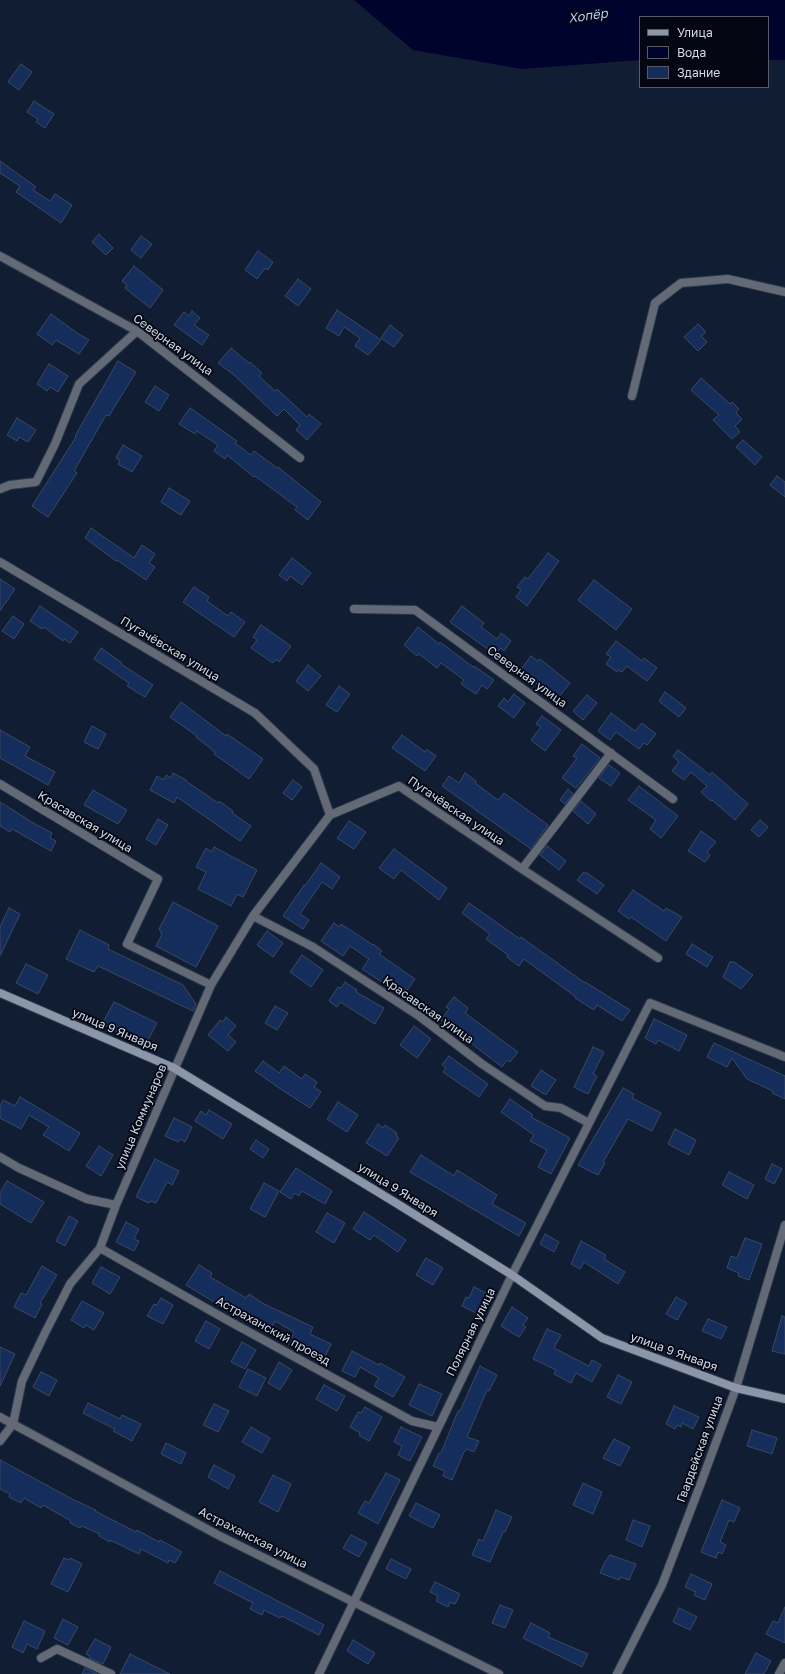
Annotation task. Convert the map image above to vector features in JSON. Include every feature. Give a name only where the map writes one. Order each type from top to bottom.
[{"type":"street","name":"Северная улица","points":[[0,256],[137,331],[300,458]]},
{"type":"street","points":[[632,396],[655,303],[681,283],[728,280],[785,292]]},
{"type":"street","points":[[0,489],[10,485],[36,482],[55,444],[79,384],[137,331]]},
{"type":"street","name":"Пугачёвская улица","points":[[0,562],[254,714],[314,769],[330,815],[398,786],[658,958]]},
{"type":"street","name":"Северная улица","points":[[354,609],[415,610],[673,798]]},
{"type":"street","points":[[522,869],[611,753]]},
{"type":"street","name":"Красавская улица","points":[[0,784],[158,880],[127,944],[211,985]]},
{"type":"street","name":"улица Коммунаров","points":[[0,1440],[12,1424],[22,1381],[70,1284],[100,1248],[116,1205],[211,985],[253,916],[330,815]]},
{"type":"street","name":"Красавская улица","points":[[253,916],[313,947],[419,1016],[482,1064],[545,1106],[561,1108],[589,1123]]},
{"type":"street","name":"улица 9 Января","points":[[0,993],[174,1068],[396,1203],[512,1276],[602,1338],[736,1388],[785,1399]]},
{"type":"street","name":"Полярная улица","points":[[318,1674],[512,1276],[650,1003],[785,1058]]},
{"type":"street","points":[[0,1157],[19,1168],[87,1199],[116,1205]]},
{"type":"street","name":"Гвардейская улица","points":[[617,1674],[662,1585],[736,1388],[785,1225]]},
{"type":"street","name":"Астраханский проезд","points":[[100,1248],[227,1320],[412,1420],[438,1427]]},
{"type":"street","name":"Астраханская улица","points":[[0,1417],[218,1535],[499,1674]]},
{"type":"street","points":[[40,1658],[57,1649],[108,1673]]},
{"type":"street","points":[[779,1674],[785,1663]]},
{"type":"water","name":"Хопёр","points":[[354,0],[785,0],[785,60],[769,60],[769,16],[639,16],[639,60],[522,69],[413,50]]},
{"type":"building","points":[[21,64],[32,72],[19,90],[8,82]]},
{"type":"building","points":[[34,101],[54,114],[45,128],[36,122],[38,119],[27,112]]},
{"type":"building","points":[[0,161],[36,187],[33,190],[50,201],[55,194],[72,205],[61,223],[16,192],[20,186],[0,173]]},
{"type":"building","points":[[99,234],[113,248],[106,255],[92,242]]},
{"type":"building","points":[[141,236],[152,244],[141,258],[131,250]]},
{"type":"building","points":[[258,251],[273,262],[268,270],[265,268],[257,279],[245,270]]},
{"type":"building","points":[[134,266],[163,290],[150,308],[125,288],[127,285],[122,281]]},
{"type":"building","points":[[298,279],[311,289],[298,306],[285,296]]},
{"type":"building","points":[[337,310],[381,340],[368,355],[355,346],[360,338],[344,327],[339,336],[326,328]]},
{"type":"building","points":[[192,311],[200,318],[194,325],[209,335],[202,345],[174,325],[184,312],[189,316]]},
{"type":"building","points":[[51,314],[89,340],[79,354],[56,340],[52,345],[37,334]]},
{"type":"building","points":[[698,324],[706,332],[701,336],[707,342],[698,351],[684,337]]},
{"type":"building","points":[[390,325],[403,335],[394,347],[381,338]]},
{"type":"building","points":[[231,348],[262,373],[259,376],[275,391],[277,389],[307,417],[309,414],[321,424],[307,440],[296,430],[300,425],[284,409],[277,416],[234,375],[218,363]]},
{"type":"building","points":[[118,361],[136,372],[109,416],[106,415],[74,471],[77,473],[48,517],[32,506],[76,437],[75,436]]},
{"type":"building","points":[[49,364],[68,376],[58,392],[50,387],[47,391],[37,384]]},
{"type":"building","points":[[701,378],[730,404],[732,402],[739,409],[736,413],[742,419],[735,426],[740,432],[732,439],[713,420],[719,415],[691,390]]},
{"type":"building","points":[[155,386],[169,395],[159,411],[145,402]]},
{"type":"building","points":[[190,408],[237,441],[235,443],[251,455],[254,451],[277,468],[278,467],[321,502],[308,520],[295,510],[297,507],[255,476],[254,477],[227,455],[225,459],[214,451],[218,445],[197,431],[195,434],[179,424]]},
{"type":"building","points":[[17,418],[36,430],[28,442],[19,437],[17,441],[7,435]]},
{"type":"building","points":[[743,440],[762,457],[755,465],[736,447]]},
{"type":"building","points":[[123,445],[142,456],[132,472],[118,464],[120,460],[116,458]]},
{"type":"building","points":[[777,476],[785,482],[785,497],[770,485]]},
{"type":"building","points":[[169,488],[190,501],[181,515],[161,502]]},
{"type":"building","points":[[91,528],[134,558],[142,545],[155,554],[149,563],[155,567],[146,580],[117,560],[116,561],[85,538]]},
{"type":"building","points":[[548,553],[559,561],[527,606],[516,597],[521,590],[517,587],[525,577],[528,579]]},
{"type":"building","points":[[292,558],[311,573],[302,585],[290,576],[287,581],[279,575]]},
{"type":"building","points":[[0,579],[15,589],[0,611]]},
{"type":"building","points":[[594,580],[632,609],[616,630],[578,600]]},
{"type":"building","points":[[194,587],[209,597],[207,601],[228,616],[231,612],[245,622],[234,637],[183,602]]},
{"type":"building","points":[[40,606],[78,632],[70,643],[64,639],[63,641],[44,627],[42,629],[30,621]]},
{"type":"building","points":[[462,606],[484,623],[481,627],[497,639],[501,633],[511,641],[504,651],[501,648],[496,655],[450,622]]},
{"type":"building","points":[[13,616],[24,624],[14,639],[2,631]]},
{"type":"building","points":[[261,625],[291,646],[279,662],[276,659],[273,663],[251,648],[257,640],[253,637]]},
{"type":"building","points":[[418,627],[439,644],[440,642],[473,667],[474,666],[494,680],[487,689],[482,685],[476,694],[461,684],[464,680],[441,663],[437,668],[419,654],[417,656],[404,645]]},
{"type":"building","points":[[616,641],[642,661],[644,658],[657,668],[647,681],[627,666],[622,672],[619,670],[617,672],[606,664],[611,657],[606,654]]},
{"type":"building","points":[[101,648],[122,663],[121,664],[153,685],[145,697],[127,686],[129,683],[94,659]]},
{"type":"building","points":[[531,656],[538,661],[540,659],[570,683],[557,699],[520,671]]},
{"type":"building","points":[[308,665],[321,676],[308,691],[296,681]]},
{"type":"building","points":[[339,686],[350,694],[337,712],[326,705]]},
{"type":"building","points":[[665,692],[686,708],[679,717],[659,701]]},
{"type":"building","points":[[514,694],[525,703],[514,718],[498,706],[504,698],[508,702]]},
{"type":"building","points":[[587,695],[597,703],[583,720],[573,711]]},
{"type":"building","points":[[181,702],[226,736],[227,734],[263,759],[249,779],[214,754],[215,752],[196,737],[197,736],[170,717]]},
{"type":"building","points":[[611,713],[635,731],[642,723],[656,734],[647,745],[644,743],[639,749],[616,732],[610,740],[598,731]]},
{"type":"building","points":[[542,716],[561,730],[545,751],[531,740],[541,727],[536,724]]},
{"type":"building","points":[[92,726],[106,734],[98,749],[84,742]]},
{"type":"building","points":[[0,730],[30,747],[25,756],[55,772],[48,785],[0,758]]},
{"type":"building","points":[[402,735],[425,752],[427,749],[436,756],[425,771],[392,748]]},
{"type":"building","points":[[582,744],[600,758],[576,788],[562,778],[577,758],[573,756]]},
{"type":"building","points":[[678,750],[710,775],[712,772],[748,804],[735,820],[701,792],[707,786],[691,772],[684,780],[672,771],[679,762],[673,756]]},
{"type":"building","points":[[609,765],[620,773],[611,786],[599,778]]},
{"type":"building","points":[[173,773],[186,780],[218,803],[219,801],[233,811],[232,813],[251,826],[240,841],[177,797],[174,803],[150,790],[157,776],[164,780],[166,775],[171,778]]},
{"type":"building","points":[[465,773],[476,781],[475,783],[498,800],[504,793],[548,825],[531,849],[442,786],[449,776],[459,783]]},
{"type":"building","points":[[293,780],[302,787],[292,800],[283,793]]},
{"type":"building","points":[[639,786],[678,816],[661,838],[650,829],[656,820],[628,800]]},
{"type":"building","points":[[568,789],[573,794],[565,804],[560,800]]},
{"type":"building","points":[[93,790],[127,810],[118,824],[84,805]]},
{"type":"building","points":[[581,801],[596,814],[588,824],[573,811]]},
{"type":"building","points":[[0,802],[52,833],[50,838],[56,841],[51,851],[12,829],[10,832],[0,826]]},
{"type":"building","points":[[158,819],[168,825],[156,845],[146,839]]},
{"type":"building","points":[[760,820],[768,827],[759,837],[751,830]]},
{"type":"building","points":[[349,821],[366,832],[354,849],[337,838]]},
{"type":"building","points":[[701,831],[716,842],[707,852],[710,855],[705,862],[688,851]]},
{"type":"building","points":[[547,846],[566,861],[559,870],[540,855]]},
{"type":"building","points":[[214,847],[257,870],[243,897],[237,894],[231,906],[198,889],[206,872],[196,867],[206,848],[212,852]]},
{"type":"building","points":[[394,849],[447,888],[439,900],[401,870],[394,879],[379,868]]},
{"type":"building","points":[[321,863],[340,877],[332,889],[322,882],[300,914],[309,920],[303,929],[283,916]]},
{"type":"building","points":[[583,873],[587,873],[604,885],[597,894],[577,880]]},
{"type":"building","points":[[633,890],[664,911],[666,908],[682,917],[666,941],[631,917],[629,919],[618,911]]},
{"type":"building","points":[[173,902],[218,926],[196,967],[156,946],[162,934],[159,929]]},
{"type":"building","points":[[469,903],[520,939],[521,937],[585,983],[630,1010],[622,1021],[597,1005],[594,1010],[575,998],[576,997],[524,959],[519,966],[507,957],[508,955],[486,939],[490,934],[462,913]]},
{"type":"building","points":[[9,908],[20,914],[0,956],[0,927]]},
{"type":"building","points":[[334,923],[339,927],[341,924],[373,944],[382,951],[379,954],[415,979],[403,996],[362,969],[369,959],[350,946],[343,956],[321,941]]},
{"type":"building","points":[[80,930],[109,945],[108,949],[183,985],[196,1004],[193,1011],[98,966],[94,972],[66,959]]},
{"type":"building","points":[[267,931],[283,943],[273,957],[257,945]]},
{"type":"building","points":[[692,944],[713,957],[707,967],[686,954]]},
{"type":"building","points":[[302,955],[323,970],[311,987],[290,972]]},
{"type":"building","points":[[730,962],[734,962],[753,975],[741,989],[723,977]]},
{"type":"building","points":[[26,964],[48,975],[38,994],[16,983]]},
{"type":"building","points":[[345,982],[357,990],[356,992],[384,1008],[375,1024],[340,1002],[337,1007],[329,1001],[338,987],[341,988]]},
{"type":"building","points":[[454,997],[468,1008],[465,1013],[518,1052],[510,1062],[507,1060],[502,1067],[441,1020],[449,1009],[446,1007]]},
{"type":"building","points":[[114,1002],[157,1023],[145,1046],[102,1024]]},
{"type":"building","points":[[275,1006],[288,1013],[277,1030],[265,1023]]},
{"type":"building","points":[[226,1017],[236,1026],[228,1035],[236,1042],[228,1051],[208,1035],[220,1020],[223,1022]]},
{"type":"building","points":[[654,1019],[687,1035],[679,1051],[658,1040],[656,1044],[645,1038]]},
{"type":"building","points":[[414,1026],[431,1039],[417,1058],[400,1045]]},
{"type":"building","points":[[714,1043],[785,1076],[785,1099],[772,1093],[773,1091],[747,1079],[732,1058],[727,1067],[707,1057]]},
{"type":"building","points":[[593,1047],[604,1052],[593,1074],[597,1076],[588,1094],[574,1087]]},
{"type":"building","points":[[449,1056],[488,1084],[479,1097],[443,1072],[446,1068],[442,1065]]},
{"type":"building","points":[[263,1061],[279,1073],[284,1066],[302,1079],[305,1074],[317,1082],[314,1087],[321,1092],[310,1108],[255,1071]]},
{"type":"building","points":[[541,1070],[556,1080],[546,1095],[531,1086]]},
{"type":"building","points":[[623,1088],[634,1094],[632,1098],[661,1113],[652,1131],[628,1119],[603,1162],[605,1163],[598,1175],[578,1165]]},
{"type":"building","points":[[20,1097],[80,1133],[69,1151],[43,1135],[49,1127],[29,1115],[21,1129],[0,1118],[0,1106],[3,1100],[15,1106]]},
{"type":"building","points":[[510,1099],[533,1115],[531,1117],[570,1138],[551,1174],[538,1167],[547,1150],[530,1141],[534,1135],[501,1112]]},
{"type":"building","points":[[338,1102],[358,1115],[347,1132],[327,1119]]},
{"type":"building","points":[[209,1110],[232,1124],[223,1139],[195,1121],[201,1111],[206,1115]]},
{"type":"building","points":[[174,1118],[192,1127],[185,1142],[180,1139],[178,1142],[165,1136]]},
{"type":"building","points":[[378,1124],[383,1128],[385,1125],[397,1133],[396,1136],[399,1138],[387,1156],[366,1143]]},
{"type":"building","points":[[675,1129],[696,1140],[689,1155],[668,1144]]},
{"type":"building","points":[[256,1140],[269,1149],[263,1158],[250,1149]]},
{"type":"building","points":[[99,1146],[113,1155],[101,1176],[86,1166]]},
{"type":"building","points":[[421,1155],[454,1176],[457,1170],[497,1195],[492,1204],[526,1223],[519,1236],[410,1172]]},
{"type":"building","points":[[155,1159],[179,1171],[172,1185],[167,1182],[156,1203],[151,1201],[149,1203],[136,1197]]},
{"type":"building","points":[[772,1164],[782,1169],[774,1184],[765,1179]]},
{"type":"building","points":[[296,1168],[332,1191],[325,1204],[302,1191],[299,1196],[295,1193],[291,1199],[280,1192]]},
{"type":"building","points":[[729,1172],[754,1185],[747,1199],[722,1185]]},
{"type":"building","points":[[7,1181],[44,1202],[31,1223],[0,1204],[0,1193]]},
{"type":"building","points":[[264,1183],[279,1191],[265,1217],[250,1209]]},
{"type":"building","points":[[364,1212],[406,1240],[398,1252],[374,1235],[370,1240],[353,1229]]},
{"type":"building","points":[[327,1213],[345,1223],[334,1243],[316,1232]]},
{"type":"building","points":[[69,1216],[78,1221],[65,1246],[56,1241]]},
{"type":"building","points":[[126,1222],[139,1229],[134,1239],[139,1241],[134,1251],[116,1242]]},
{"type":"building","points":[[545,1234],[559,1242],[554,1252],[540,1244]]},
{"type":"building","points":[[745,1238],[762,1244],[749,1280],[738,1276],[739,1273],[727,1268],[731,1256],[737,1258]]},
{"type":"building","points":[[581,1241],[606,1255],[604,1259],[625,1272],[618,1284],[584,1262],[580,1269],[571,1264]]},
{"type":"building","points":[[426,1258],[443,1268],[433,1285],[416,1275]]},
{"type":"building","points":[[199,1265],[212,1273],[210,1277],[246,1298],[249,1294],[264,1304],[313,1327],[310,1334],[331,1344],[324,1359],[288,1344],[294,1332],[275,1321],[269,1333],[186,1285]]},
{"type":"building","points":[[42,1266],[57,1275],[40,1303],[42,1304],[35,1318],[14,1307],[21,1293],[26,1295]]},
{"type":"building","points":[[101,1267],[120,1277],[110,1294],[92,1283]]},
{"type":"building","points":[[474,1287],[490,1295],[480,1315],[462,1306],[466,1297],[469,1298]]},
{"type":"building","points":[[676,1297],[687,1303],[677,1320],[666,1314]]},
{"type":"building","points":[[161,1298],[173,1305],[163,1324],[147,1316],[154,1304],[157,1305]]},
{"type":"building","points":[[82,1301],[104,1313],[94,1330],[86,1325],[84,1328],[71,1320]]},
{"type":"building","points":[[512,1307],[528,1318],[523,1325],[526,1327],[519,1337],[501,1326]]},
{"type":"building","points":[[782,1316],[785,1317],[785,1354],[772,1351]]},
{"type":"building","points":[[708,1319],[727,1327],[721,1339],[702,1331]]},
{"type":"building","points":[[206,1321],[220,1329],[209,1349],[195,1341]]},
{"type":"building","points":[[547,1329],[561,1335],[554,1348],[589,1366],[592,1360],[601,1365],[592,1382],[576,1373],[571,1383],[554,1374],[556,1370],[533,1359]]},
{"type":"building","points":[[242,1342],[256,1350],[245,1369],[231,1362]]},
{"type":"building","points":[[0,1347],[15,1354],[0,1386]]},
{"type":"building","points":[[352,1351],[379,1365],[380,1363],[405,1377],[393,1397],[374,1386],[379,1378],[360,1367],[355,1377],[342,1371]]},
{"type":"building","points":[[279,1362],[292,1370],[280,1390],[268,1383]]},
{"type":"building","points":[[480,1366],[497,1375],[489,1391],[487,1390],[467,1437],[479,1441],[474,1452],[467,1449],[464,1452],[452,1480],[443,1476],[445,1471],[433,1466],[439,1453],[441,1453],[458,1411],[460,1411]]},
{"type":"building","points":[[248,1369],[266,1378],[257,1396],[239,1387]]},
{"type":"building","points":[[41,1372],[57,1380],[49,1396],[33,1387]]},
{"type":"building","points":[[618,1375],[632,1382],[621,1404],[607,1397]]},
{"type":"building","points":[[419,1384],[442,1394],[432,1416],[409,1405]]},
{"type":"building","points":[[324,1385],[345,1396],[337,1411],[316,1399]]},
{"type":"building","points":[[88,1403],[120,1419],[122,1415],[141,1424],[132,1441],[113,1431],[115,1429],[83,1413]]},
{"type":"building","points":[[214,1404],[229,1411],[218,1432],[203,1425]]},
{"type":"building","points":[[674,1406],[699,1417],[693,1429],[682,1423],[681,1427],[677,1425],[675,1429],[666,1424]]},
{"type":"building","points":[[365,1407],[382,1417],[369,1441],[350,1427],[358,1412],[361,1413]]},
{"type":"building","points":[[251,1427],[270,1438],[262,1453],[242,1442]]},
{"type":"building","points":[[401,1427],[422,1437],[410,1461],[398,1455],[402,1446],[394,1442]]},
{"type":"building","points":[[752,1430],[777,1438],[772,1454],[747,1446]]},
{"type":"building","points":[[614,1439],[630,1447],[620,1466],[603,1458]]},
{"type":"building","points":[[166,1443],[186,1453],[181,1464],[161,1454]]},
{"type":"building","points":[[0,1460],[136,1532],[137,1530],[159,1542],[160,1540],[182,1552],[175,1563],[169,1560],[168,1563],[141,1549],[139,1554],[110,1540],[110,1542],[99,1536],[100,1534],[82,1526],[80,1528],[70,1523],[71,1521],[43,1505],[41,1508],[24,1498],[21,1503],[9,1497],[10,1494],[0,1489]]},
{"type":"building","points":[[214,1465],[235,1476],[228,1489],[208,1477]]},
{"type":"building","points":[[386,1473],[400,1480],[378,1524],[358,1513],[365,1501],[369,1503]]},
{"type":"building","points":[[273,1475],[291,1484],[278,1512],[259,1502]]},
{"type":"building","points":[[583,1483],[602,1492],[593,1514],[573,1505]]},
{"type":"building","points":[[722,1500],[740,1508],[734,1522],[729,1520],[720,1542],[726,1545],[722,1554],[718,1552],[716,1558],[701,1552]]},
{"type":"building","points":[[416,1503],[440,1515],[433,1528],[409,1516]]},
{"type":"building","points":[[496,1510],[512,1517],[505,1532],[503,1532],[490,1562],[472,1555],[479,1539],[483,1541]]},
{"type":"building","points":[[633,1520],[650,1526],[642,1547],[626,1540]]},
{"type":"building","points":[[351,1535],[367,1543],[359,1557],[343,1548]]},
{"type":"building","points":[[610,1555],[636,1564],[629,1580],[620,1577],[619,1580],[600,1573]]},
{"type":"building","points":[[64,1558],[69,1560],[70,1558],[82,1564],[68,1592],[51,1584]]},
{"type":"building","points":[[391,1559],[411,1569],[406,1579],[386,1569]]},
{"type":"building","points":[[220,1571],[324,1625],[319,1635],[282,1616],[280,1618],[264,1610],[262,1615],[250,1609],[253,1603],[214,1583]]},
{"type":"building","points":[[691,1574],[712,1584],[705,1600],[694,1595],[696,1592],[685,1587]]},
{"type":"building","points":[[435,1582],[460,1594],[455,1604],[450,1602],[448,1607],[436,1601],[438,1596],[430,1592]]},
{"type":"building","points":[[500,1605],[513,1610],[505,1628],[492,1623]]},
{"type":"building","points":[[785,1607],[785,1643],[766,1634],[773,1621],[778,1623]]},
{"type":"building","points":[[679,1608],[697,1617],[690,1630],[673,1622]]},
{"type":"building","points":[[63,1619],[78,1627],[68,1645],[54,1638]]},
{"type":"building","points":[[24,1621],[45,1631],[37,1649],[27,1644],[23,1653],[12,1647]]},
{"type":"building","points":[[531,1623],[550,1633],[548,1637],[588,1654],[582,1667],[523,1638]]},
{"type":"building","points":[[95,1639],[111,1647],[103,1664],[89,1658],[90,1656],[86,1654]]},
{"type":"building","points":[[353,1640],[375,1653],[368,1664],[347,1651]]},
{"type":"building","points":[[756,1653],[771,1661],[764,1674],[745,1674]]},
{"type":"building","points":[[130,1654],[170,1674],[120,1674]]},
{"type":"building","points":[[85,1668],[97,1674],[82,1674]]}]
